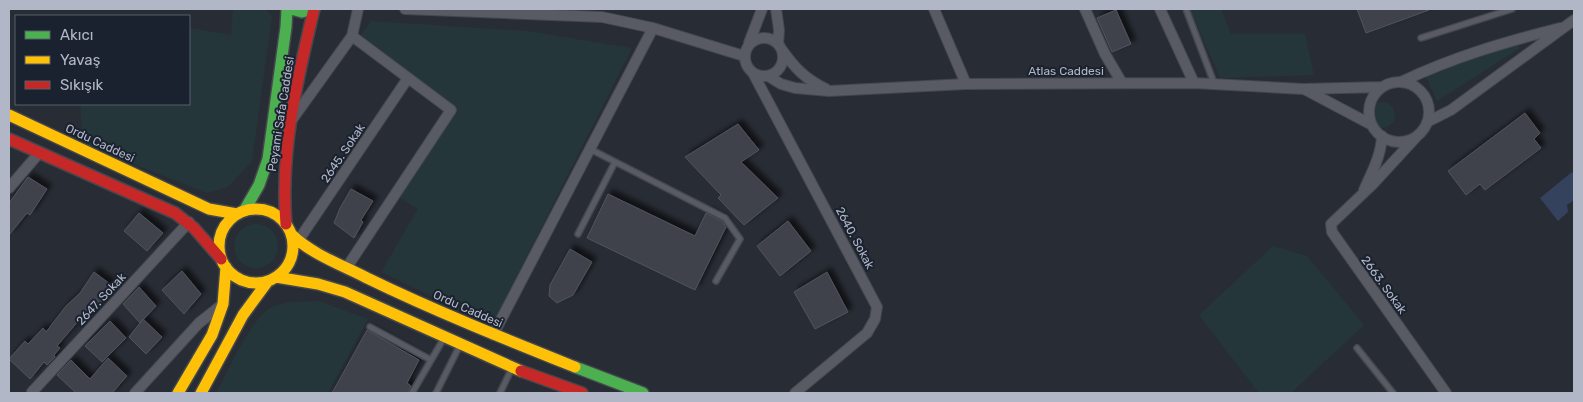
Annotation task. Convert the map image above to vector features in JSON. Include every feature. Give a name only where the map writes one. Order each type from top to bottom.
[{"type":"main road","name":"Peyami Safa Caddesi","points":[[241,212],[259,185],[268,159],[287,9]]},
{"type":"main road","points":[[291,9],[298,12],[314,9]]},
{"type":"main road","name":"Peyami Safa Caddesi","points":[[292,233],[284,211],[285,170],[291,122],[314,9]]},
{"type":"main road","name":"Ordu Caddesi","points":[[9,115],[209,208],[241,212]]},
{"type":"main road","points":[[9,139],[175,213],[189,222],[201,234],[234,276],[244,281],[256,283],[272,279],[318,284],[345,292],[512,368],[582,393]]},
{"type":"main road","points":[[178,393],[212,335],[223,304],[223,263],[219,246],[221,233],[227,222],[241,212],[256,209],[267,211],[277,216],[292,233],[293,246],[291,258],[285,269],[272,279],[243,314],[200,393]]},
{"type":"main road","name":"Ordu Caddesi","points":[[292,233],[347,268],[426,306],[493,336],[643,393]]},
{"type":"street","points":[[291,122],[352,36],[358,9]]},
{"type":"street","points":[[406,9],[510,11],[602,16],[653,28],[744,56]]},
{"type":"street","points":[[762,9],[744,56],[747,66],[753,73],[768,76],[779,69],[783,56],[780,47],[776,9]]},
{"type":"street","points":[[934,9],[966,84]]},
{"type":"street","points":[[1085,9],[1105,54],[1122,83]]},
{"type":"street","points":[[1160,9],[1194,83]]},
{"type":"street","points":[[1401,82],[1426,70],[1493,45],[1570,23]]},
{"type":"street","points":[[1427,122],[1450,110],[1570,23]]},
{"type":"street","points":[[493,336],[653,28]]},
{"type":"street","points":[[347,268],[450,110],[352,36]]},
{"type":"street","points":[[750,44],[761,38],[773,40],[801,73],[811,82],[829,91]]},
{"type":"street","name":"2640. Sokak","points":[[753,73],[877,307],[875,319],[868,332],[795,393]]},
{"type":"street","name":"Atlas Caddesi","points":[[768,76],[781,84],[795,88],[829,91],[966,84],[1194,83],[1304,89],[1382,87]]},
{"type":"street","name":"2645. Sokak","points":[[292,233],[408,78]]},
{"type":"street","points":[[1362,193],[1372,185],[1418,135],[1427,122],[1429,113],[1428,104],[1424,96],[1410,84],[1401,82],[1391,83],[1382,87],[1376,93],[1369,108],[1372,125],[1382,136],[1390,140],[1400,142],[1418,135]]},
{"type":"street","name":"Atlas Caddesi","points":[[1304,89],[1372,125]]},
{"type":"street","points":[[1362,193],[1377,161],[1382,136]]},
{"type":"street","points":[[9,188],[40,152]]},
{"type":"street","name":"2663. Sokak","points":[[1362,193],[1331,224],[1332,232],[1446,393]]},
{"type":"street","name":"2647. Sokak","points":[[33,393],[189,222]]},
{"type":"street","points":[[135,393],[199,323],[223,304]]},
{"type":"lane","points":[[1186,9],[1215,84]]},
{"type":"lane","points":[[1421,38],[1512,9]]},
{"type":"lane","points":[[590,149],[725,218],[740,239],[716,281]]},
{"type":"lane","points":[[578,234],[615,162]]},
{"type":"lane","points":[[370,326],[431,360]]},
{"type":"lane","points":[[412,393],[444,338]]},
{"type":"lane","points":[[436,393],[460,345]]},
{"type":"lane","points":[[1357,348],[1393,393]]},
{"type":"lane","points":[[500,393],[512,368]]},
{"type":"shaded area","points":[[233,9],[265,9],[272,16],[252,161],[228,187],[207,193],[83,144],[80,105],[190,105],[190,28],[231,35]]},
{"type":"shaded area","points":[[1190,9],[1221,9],[1231,34],[1305,34],[1314,75],[1220,78]]},
{"type":"shaded area","points":[[371,21],[527,31],[632,48],[492,325],[381,272],[418,209],[399,197],[456,108],[361,35]]},
{"type":"shaded area","points":[[1518,44],[1520,48],[1437,101],[1425,75]]},
{"type":"shaded area","points":[[1382,102],[1391,106],[1395,115],[1391,124],[1382,128],[1373,124],[1369,115],[1373,106]]},
{"type":"shaded area","points":[[260,224],[272,230],[277,237],[277,255],[272,262],[265,267],[252,268],[244,265],[237,258],[234,242],[237,234],[244,227]]},
{"type":"shaded area","points":[[1273,246],[1307,256],[1364,325],[1291,393],[1259,393],[1199,315]]},
{"type":"shaded area","points":[[319,301],[368,319],[328,393],[216,393],[247,334],[263,314],[276,305]]},
{"type":"water","points":[[1572,172],[1574,175],[1574,200],[1567,205],[1568,212],[1558,221],[1540,198]]},
{"type":"building","points":[[1357,9],[1429,9],[1429,10],[1366,33]]},
{"type":"building","points":[[1116,10],[1131,44],[1112,52],[1097,18]]},
{"type":"building","points":[[1525,113],[1540,133],[1534,139],[1541,148],[1485,190],[1480,184],[1466,195],[1448,171]]},
{"type":"building","points":[[738,124],[759,150],[741,162],[778,198],[744,225],[718,198],[721,195],[685,157]]},
{"type":"building","points":[[28,177],[47,189],[30,215],[27,213],[9,235],[9,203]]},
{"type":"building","points":[[351,189],[373,201],[361,220],[363,222],[354,238],[334,223]]},
{"type":"building","points":[[608,194],[695,236],[706,213],[722,221],[726,227],[695,290],[587,238]]},
{"type":"building","points":[[139,213],[163,233],[147,251],[124,231]]},
{"type":"building","points":[[788,221],[811,251],[780,276],[757,246]]},
{"type":"building","points":[[570,249],[592,262],[573,295],[557,303],[549,296],[550,285]]},
{"type":"building","points":[[182,271],[201,294],[184,314],[162,290]]},
{"type":"building","points":[[94,272],[114,287],[84,322],[80,319],[57,346],[60,348],[54,355],[55,357],[47,365],[44,362],[30,379],[9,359],[25,341],[28,344],[43,328],[46,332],[66,306],[80,293]]},
{"type":"building","points":[[827,272],[848,312],[815,329],[794,292]]},
{"type":"building","points":[[139,287],[156,306],[140,323],[123,304]]},
{"type":"building","points":[[143,319],[162,337],[146,354],[129,337]]},
{"type":"building","points":[[110,321],[126,338],[102,362],[85,346]]},
{"type":"building","points":[[367,330],[419,360],[407,383],[411,386],[408,393],[332,393]]},
{"type":"building","points":[[108,358],[127,376],[112,393],[76,393],[57,375],[71,360],[90,379]]},
{"type":"traffic: fast","points":[[244,211],[259,185],[268,159],[287,9]]},
{"type":"traffic: fast","points":[[291,9],[302,12],[314,9]]},
{"type":"traffic: fast","points":[[575,367],[643,393]]},
{"type":"traffic: slow","points":[[9,115],[209,209],[237,214]]},
{"type":"traffic: slow","points":[[256,209],[270,212],[282,220],[290,232],[293,246],[290,260],[282,272],[270,280],[256,283],[242,280],[230,272],[222,260],[219,246],[222,232],[230,220],[242,212],[256,209]]},
{"type":"traffic: slow","points":[[291,234],[317,253],[337,264],[470,324],[575,367]]},
{"type":"traffic: slow","points":[[178,393],[212,335],[223,304],[226,267]]},
{"type":"traffic: slow","points":[[276,277],[318,284],[345,292],[521,371]]},
{"type":"traffic: slow","points":[[201,393],[243,315],[268,281]]},
{"type":"traffic: jam","points":[[286,224],[285,170],[291,116],[314,9]]},
{"type":"traffic: jam","points":[[9,139],[175,213],[194,228],[221,259]]},
{"type":"traffic: jam","points":[[521,371],[582,393]]}]
